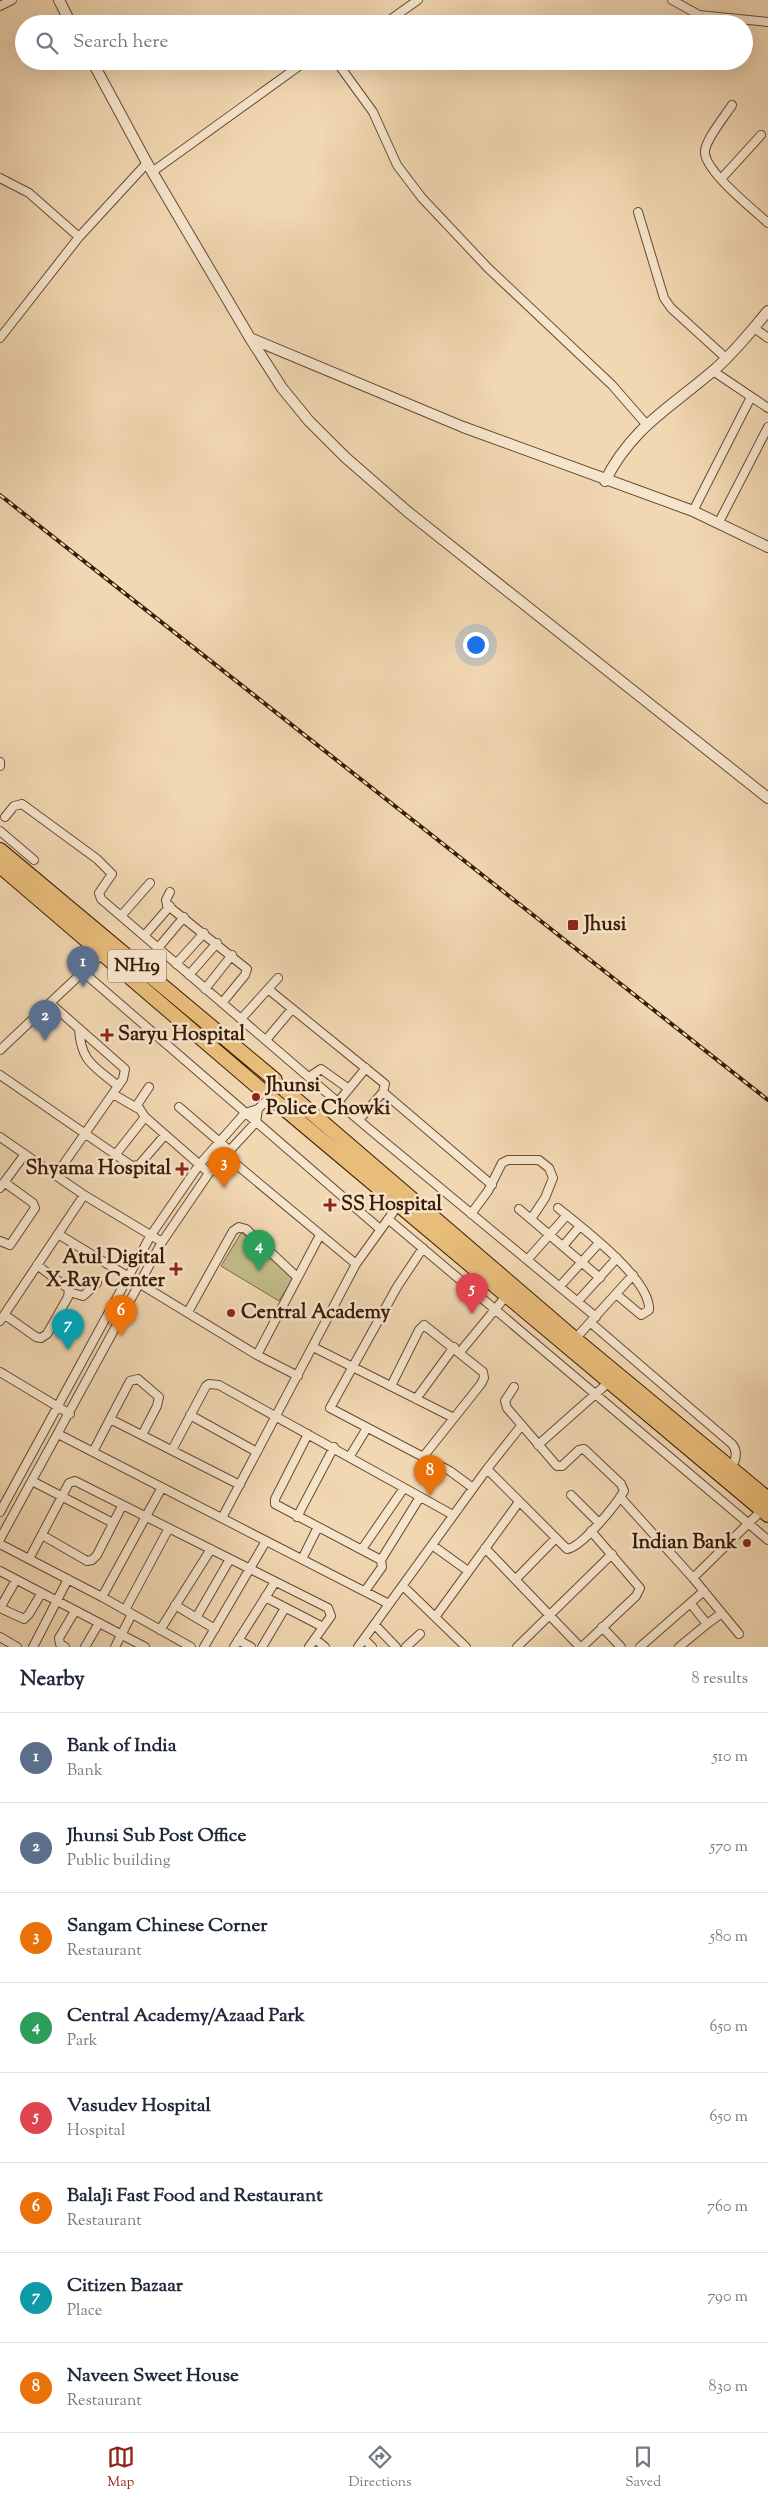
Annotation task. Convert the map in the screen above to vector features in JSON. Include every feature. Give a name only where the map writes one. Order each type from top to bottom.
[{"type":"highway","name":"NH19","points":[[0,850],[275,1080],[281,1082],[285,1090]]},
{"type":"highway","points":[[0,866],[269,1097],[610,1382],[766,1508]]},
{"type":"highway","points":[[269,1097],[267,1084],[275,1080]]},
{"type":"highway","points":[[269,1097],[283,1096],[285,1090],[578,1336],[734,1461],[766,1508]]},
{"type":"street","points":[[0,6],[12,0]]},
{"type":"street","points":[[59,0],[66,15]]},
{"type":"street","points":[[401,0],[405,9]]},
{"type":"street","points":[[397,15],[418,0]]},
{"type":"street","points":[[672,0],[697,15]]},
{"type":"street","points":[[753,21],[768,22]]},
{"type":"street","points":[[97,70],[149,167],[250,338],[295,404],[367,477],[768,798]]},
{"type":"street","points":[[0,338],[78,237],[149,167],[293,70]]},
{"type":"street","points":[[343,70],[373,112],[397,165],[422,198],[488,268],[612,385],[646,424]]},
{"type":"street","points":[[732,105],[705,149],[706,160],[722,179],[768,223]]},
{"type":"street","points":[[722,179],[761,135]]},
{"type":"street","points":[[0,178],[33,196],[78,237]]},
{"type":"street","points":[[638,212],[664,298],[671,308],[727,359]]},
{"type":"street","points":[[605,481],[622,451],[646,424],[727,359],[768,311]]},
{"type":"street","points":[[754,328],[768,338]]},
{"type":"street","points":[[250,338],[463,427],[605,481],[693,511],[768,547]]},
{"type":"street","points":[[713,371],[768,408]]},
{"type":"street","points":[[693,511],[751,397]]},
{"type":"street","points":[[719,522],[768,427]]},
{"type":"street","points":[[5,817],[14,806],[22,804],[98,859],[112,874],[99,896],[359,1120],[578,1301],[592,1322],[732,1444],[734,1461]]},
{"type":"street","points":[[0,831],[34,860]]},
{"type":"street","points":[[121,916],[150,884]]},
{"type":"street","points":[[170,892],[166,900],[170,906],[246,967],[247,972],[222,1003]]},
{"type":"street","points":[[144,936],[170,906]]},
{"type":"street","points":[[158,948],[184,917]]},
{"type":"street","points":[[176,964],[204,932]]},
{"type":"street","points":[[189,975],[217,943]]},
{"type":"street","points":[[0,1050],[102,954]]},
{"type":"street","points":[[206,989],[232,955]]},
{"type":"street","points":[[83,972],[380,1229]]},
{"type":"street","points":[[241,1019],[278,978]]},
{"type":"street","points":[[268,989],[385,1084],[383,1092],[359,1120]]},
{"type":"street","points":[[50,1003],[123,1066],[125,1074],[56,1175]]},
{"type":"street","points":[[266,1040],[292,1009]]},
{"type":"street","points":[[79,1029],[80,1047],[84,1056],[118,1086]]},
{"type":"street","points":[[338,1102],[366,1068]]},
{"type":"street","points":[[309,1077],[321,1069],[349,1089]]},
{"type":"street","points":[[0,1075],[136,1167],[165,1135]]},
{"type":"street","points":[[137,1108],[138,1101],[149,1087]]},
{"type":"street","points":[[383,1092],[492,1185]]},
{"type":"street","points":[[113,1094],[137,1108],[209,1173]]},
{"type":"street","points":[[1,1534],[70,1414],[162,1242],[209,1173],[256,1122],[258,1109],[269,1097]]},
{"type":"street","points":[[179,1107],[320,1235],[356,1264]]},
{"type":"street","points":[[0,1512],[151,1235],[198,1165],[245,1112],[258,1109]]},
{"type":"street","points":[[116,1154],[145,1117]]},
{"type":"street","points":[[0,1137],[84,1195],[162,1242]]},
{"type":"street","points":[[0,1241],[10,1246],[34,1208],[33,1203],[2,1185],[26,1154]]},
{"type":"street","points":[[471,1214],[492,1185],[498,1170],[505,1161],[534,1160],[544,1163],[552,1173],[552,1183],[545,1198],[530,1219]]},
{"type":"street","points":[[37,1265],[67,1286],[69,1292],[45,1337],[36,1337],[3,1318],[37,1265],[84,1195]]},
{"type":"street","points":[[222,1518],[356,1264],[398,1204]]},
{"type":"street","points":[[558,1208],[617,1258],[633,1275],[649,1305],[646,1314],[639,1314],[616,1294]]},
{"type":"street","points":[[518,1209],[600,1278]]},
{"type":"street","points":[[528,1260],[567,1215]]},
{"type":"street","points":[[388,1219],[768,1540]]},
{"type":"street","points":[[563,1246],[580,1226]]},
{"type":"street","points":[[188,1312],[233,1231],[239,1227],[246,1229],[297,1277]]},
{"type":"street","points":[[58,1234],[298,1376]]},
{"type":"street","points":[[258,1354],[320,1235]]},
{"type":"street","points":[[560,1286],[599,1243]]},
{"type":"street","points":[[423,1248],[397,1287],[330,1408],[450,1471],[473,1488]]},
{"type":"street","points":[[578,1301],[617,1258]]},
{"type":"street","points":[[578,1336],[633,1275]]},
{"type":"street","points":[[69,1292],[83,1296],[96,1283]]},
{"type":"street","points":[[416,1399],[457,1350],[507,1296]]},
{"type":"street","points":[[391,1386],[419,1330],[424,1325],[481,1369],[484,1375],[481,1384],[423,1457]]},
{"type":"street","points":[[313,1347],[454,1418]]},
{"type":"street","points":[[0,1372],[70,1414]]},
{"type":"street","points":[[93,1452],[130,1381],[138,1379],[158,1397],[157,1406],[142,1435]]},
{"type":"street","points":[[538,1445],[610,1382]]},
{"type":"street","points":[[172,1450],[206,1386],[214,1384],[276,1415],[454,1515]]},
{"type":"street","points":[[487,1469],[564,1548],[572,1549],[591,1531],[624,1491],[621,1484],[587,1451],[579,1450],[560,1466],[557,1466],[521,1426],[505,1404],[506,1397],[514,1387]]},
{"type":"street","points":[[190,1415],[257,1452]]},
{"type":"street","points":[[110,1419],[240,1485]]},
{"type":"street","points":[[358,1647],[487,1469],[521,1426]]},
{"type":"street","points":[[350,1456],[368,1428]]},
{"type":"street","points":[[58,1434],[161,1489],[222,1518],[389,1604]]},
{"type":"street","points":[[308,1434],[274,1502],[277,1507],[381,1560]]},
{"type":"street","points":[[297,1517],[334,1447]]},
{"type":"street","points":[[32,1481],[114,1523]]},
{"type":"street","points":[[29,1559],[69,1483],[75,1481],[330,1610],[331,1616],[309,1647]]},
{"type":"street","points":[[362,1549],[404,1488]]},
{"type":"street","points":[[102,1597],[161,1489]]},
{"type":"street","points":[[571,1495],[599,1523]]},
{"type":"street","points":[[365,1591],[382,1567],[381,1560],[420,1497]]},
{"type":"street","points":[[620,1497],[704,1591],[739,1634]]},
{"type":"street","points":[[436,1616],[518,1502]]},
{"type":"street","points":[[42,1535],[87,1561],[92,1560],[122,1506]]},
{"type":"street","points":[[692,1578],[766,1508]]},
{"type":"street","points":[[302,1559],[318,1527]]},
{"type":"street","points":[[115,1647],[122,1635],[128,1612],[169,1528]]},
{"type":"street","points":[[485,1548],[582,1647],[636,1596],[640,1588],[591,1531]]},
{"type":"street","points":[[516,1579],[554,1539]]},
{"type":"street","points":[[204,1647],[251,1570],[266,1541]]},
{"type":"street","points":[[0,1544],[102,1597],[191,1647]]},
{"type":"street","points":[[432,1545],[468,1571]]},
{"type":"street","points":[[160,1630],[211,1549]]},
{"type":"street","points":[[519,1646],[612,1554]]},
{"type":"street","points":[[196,1618],[230,1559]]},
{"type":"street","points":[[0,1571],[145,1647]]},
{"type":"street","points":[[33,1647],[68,1579]]},
{"type":"street","points":[[16,1580],[0,1608],[20,1619],[27,1618],[41,1594]]},
{"type":"street","points":[[251,1647],[236,1644],[275,1582]]},
{"type":"street","points":[[403,1586],[466,1647]]},
{"type":"street","points":[[640,1647],[704,1591]]},
{"type":"street","points":[[265,1597],[323,1627]]},
{"type":"street","points":[[691,1604],[707,1624]]},
{"type":"street","points":[[175,1605],[215,1629]]},
{"type":"street","points":[[262,1647],[285,1608]]},
{"type":"street","points":[[65,1647],[60,1644],[59,1638],[75,1611]]},
{"type":"street","points":[[679,1647],[722,1613]]},
{"type":"street","points":[[85,1647],[99,1623]]},
{"type":"street","points":[[375,1625],[396,1647]]},
{"type":"street","points":[[602,1628],[621,1647]]},
{"type":"street","points":[[406,1647],[420,1634]]},
{"type":"street","points":[[0,1637],[18,1647]]},
{"type":"street","points":[[315,1639],[325,1647]]},
{"type":"street","points":[[364,1639],[372,1647]]},
{"type":"shaded area","points":[[241,1233],[269,1250],[294,1277],[279,1301],[221,1266]]},
{"type":"railway","points":[[0,495],[768,1100]]},
{"type":"place","name":"Jhusi","points":[[573,925]]},
{"type":"place","name":"Bank of India","points":[[83,987]]},
{"type":"place","name":"Saryu Hospital","points":[[107,1035]]},
{"type":"place","name":"Jhunsi Sub Post Office","points":[[45,1041]]},
{"type":"place","name":"Jhunsi Police Chowki","points":[[256,1097]]},
{"type":"place","name":"Shyama Hospital","points":[[182,1169]]},
{"type":"place","name":"Sangam Chinese Corner","points":[[224,1188]]},
{"type":"place","name":"SS Hospital","points":[[330,1205]]},
{"type":"place","name":"Atul Digital X-Ray Center","points":[[176,1269]]},
{"type":"place","name":"Central Academy/Azaad Park","points":[[259,1271]]},
{"type":"place","name":"Central Academy","points":[[231,1313]]},
{"type":"place","name":"Vasudev Hospital","points":[[472,1314]]},
{"type":"place","name":"BalaJi Fast Food and Restaurant","points":[[121,1336]]},
{"type":"place","name":"Citizen Bazaar","points":[[68,1350]]},
{"type":"place","name":"Naveen Sweet House","points":[[430,1496]]},
{"type":"place","name":"Indian Bank","points":[[747,1543]]}]
